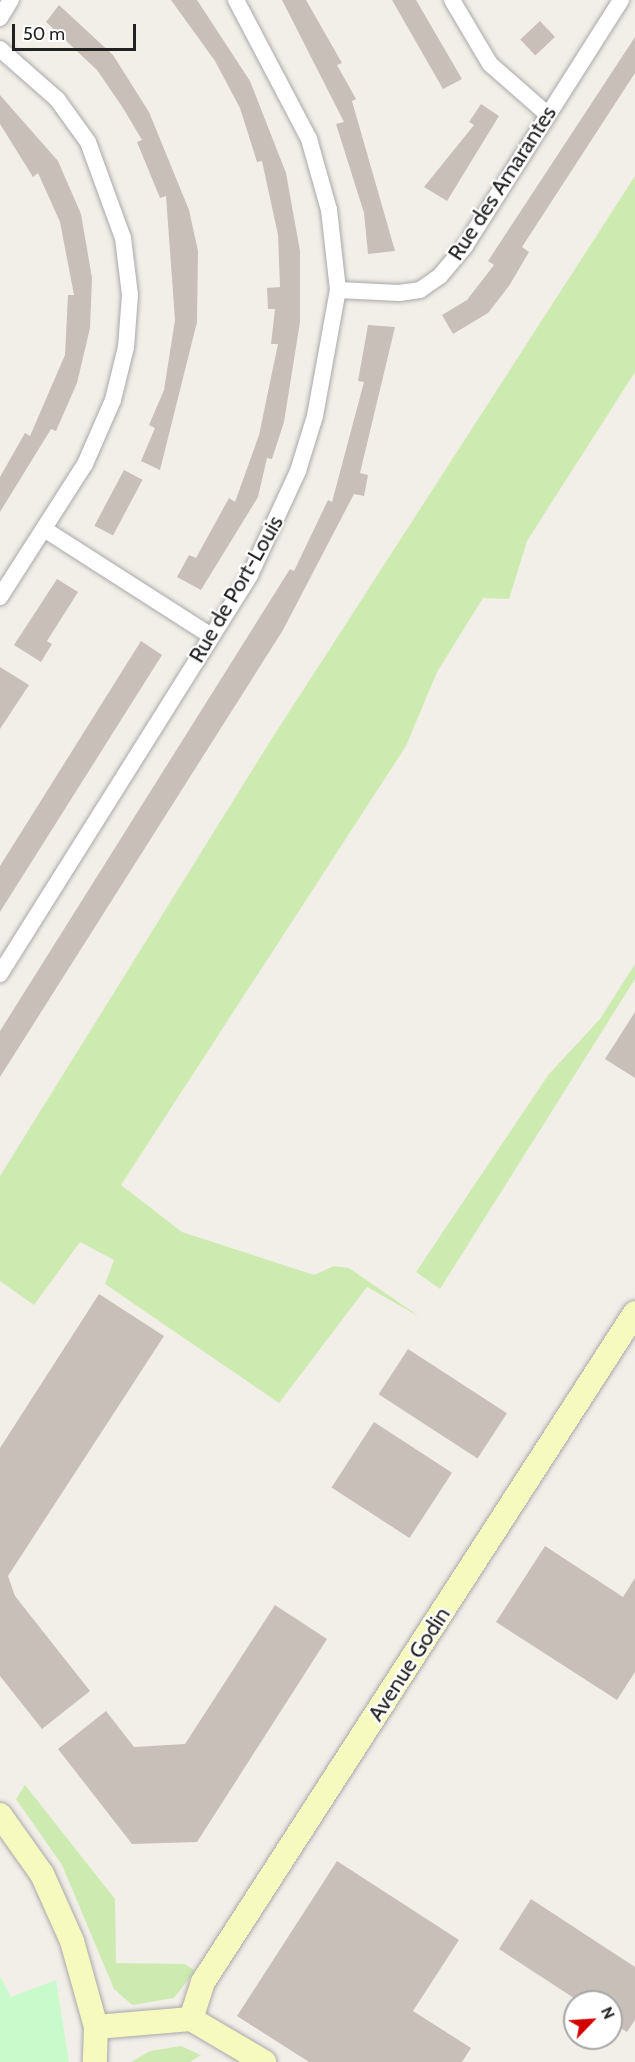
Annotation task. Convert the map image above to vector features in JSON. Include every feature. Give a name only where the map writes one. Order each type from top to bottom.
[{"type":"street","points":[[0,18],[11,0]]},
{"type":"street","name":"Rue de Port-Louis","points":[[0,974],[250,575],[298,471],[315,416],[338,291],[329,210],[309,139],[236,0]]},
{"type":"street","points":[[452,0],[490,64],[548,115]]},
{"type":"street","name":"Rue des Amarantes","points":[[338,291],[420,290],[440,276],[548,115],[621,0]]},
{"type":"street","points":[[0,50],[57,99],[88,142],[123,238],[130,295],[126,347],[113,400],[85,465],[0,597]]},
{"type":"street","points":[[44,529],[211,636]]},
{"type":"street","name":"Avenue Godin","points":[[191,2019],[202,1982],[635,1312]]},
{"type":"street","points":[[0,1815],[60,1911],[96,2027],[95,2062]]},
{"type":"street","points":[[96,2027],[191,2019],[264,2062]]},
{"type":"green space","points":[[635,176],[635,372],[527,541],[509,599],[483,598],[437,672],[406,746],[121,1185],[182,1232],[314,1275],[334,1266],[349,1268],[420,1317],[367,1287],[279,1403],[105,1284],[114,1260],[80,1242],[34,1305],[0,1281],[0,1176],[269,743]]},
{"type":"green space","points":[[635,964],[635,979],[440,1289],[416,1272],[549,1074],[600,1019]]},
{"type":"green space","points":[[25,1785],[115,1899],[116,1963],[185,1964],[195,1971],[174,1998],[132,2005],[114,1989],[62,1865],[16,1799]]},
{"type":"green space","points":[[0,1976],[11,1997],[56,1980],[69,2062],[0,2062]]},
{"type":"green space","points":[[181,2046],[201,2055],[190,2062],[131,2062],[150,2051]]},
{"type":"building","points":[[171,0],[197,0],[250,81],[286,173],[300,251],[300,322],[284,422],[272,459],[267,458],[258,497],[201,590],[177,577],[189,555],[196,558],[229,498],[235,502],[259,435],[278,344],[271,344],[275,309],[268,309],[267,288],[280,287],[278,235],[262,161],[257,162],[240,108],[215,61]]},
{"type":"building","points":[[282,0],[306,0],[342,63],[337,65],[356,99],[352,101],[395,251],[368,254],[364,213],[336,124],[344,122]]},
{"type":"building","points":[[392,0],[416,0],[462,79],[443,89]]},
{"type":"building","points":[[59,5],[113,55],[149,112],[189,210],[198,251],[197,322],[160,470],[141,461],[155,428],[149,425],[164,390],[175,320],[166,196],[160,198],[137,142],[142,140],[97,70],[46,22]]},
{"type":"building","points":[[540,21],[555,37],[535,56],[520,39]]},
{"type":"building","points":[[635,37],[635,73],[522,247],[529,252],[509,286],[488,313],[453,334],[442,315],[467,300],[494,265],[488,261]]},
{"type":"building","points":[[0,95],[58,161],[81,214],[92,278],[90,328],[77,383],[56,431],[51,429],[0,512],[0,477],[25,433],[30,436],[65,355],[68,295],[74,295],[60,222],[38,173],[33,177],[0,124]]},
{"type":"building","points":[[481,104],[499,116],[447,201],[424,187],[474,125],[469,122]]},
{"type":"building","points":[[368,325],[395,327],[360,473],[368,475],[364,496],[354,494],[283,630],[0,1077],[0,1031],[290,569],[294,571],[328,500],[332,502],[364,382],[358,381]]},
{"type":"building","points":[[124,470],[143,480],[113,535],[94,526]]},
{"type":"building","points":[[57,579],[78,592],[47,641],[52,644],[41,662],[14,645]]},
{"type":"building","points":[[141,641],[162,655],[0,912],[0,866]]},
{"type":"building","points":[[0,667],[29,685],[0,729]]},
{"type":"building","points":[[635,1012],[635,1078],[605,1059]]},
{"type":"building","points":[[99,1294],[164,1336],[8,1576],[15,1596],[90,1691],[42,1729],[0,1676],[0,1448]]},
{"type":"building","points":[[408,1349],[507,1413],[478,1459],[379,1394]]},
{"type":"building","points":[[374,1422],[452,1473],[410,1538],[332,1487]]},
{"type":"building","points":[[545,1546],[623,1597],[635,1578],[635,1672],[617,1700],[496,1622]]},
{"type":"building","points":[[275,1605],[327,1639],[197,1842],[132,1844],[58,1749],[106,1711],[134,1747],[185,1744]]},
{"type":"building","points":[[337,1861],[459,1940],[413,2011],[471,2048],[462,2062],[309,2062],[237,2016]]},
{"type":"building","points":[[531,1899],[635,1967],[635,2020],[627,2032],[623,2030],[623,1990],[563,1991],[499,1949]]}]
